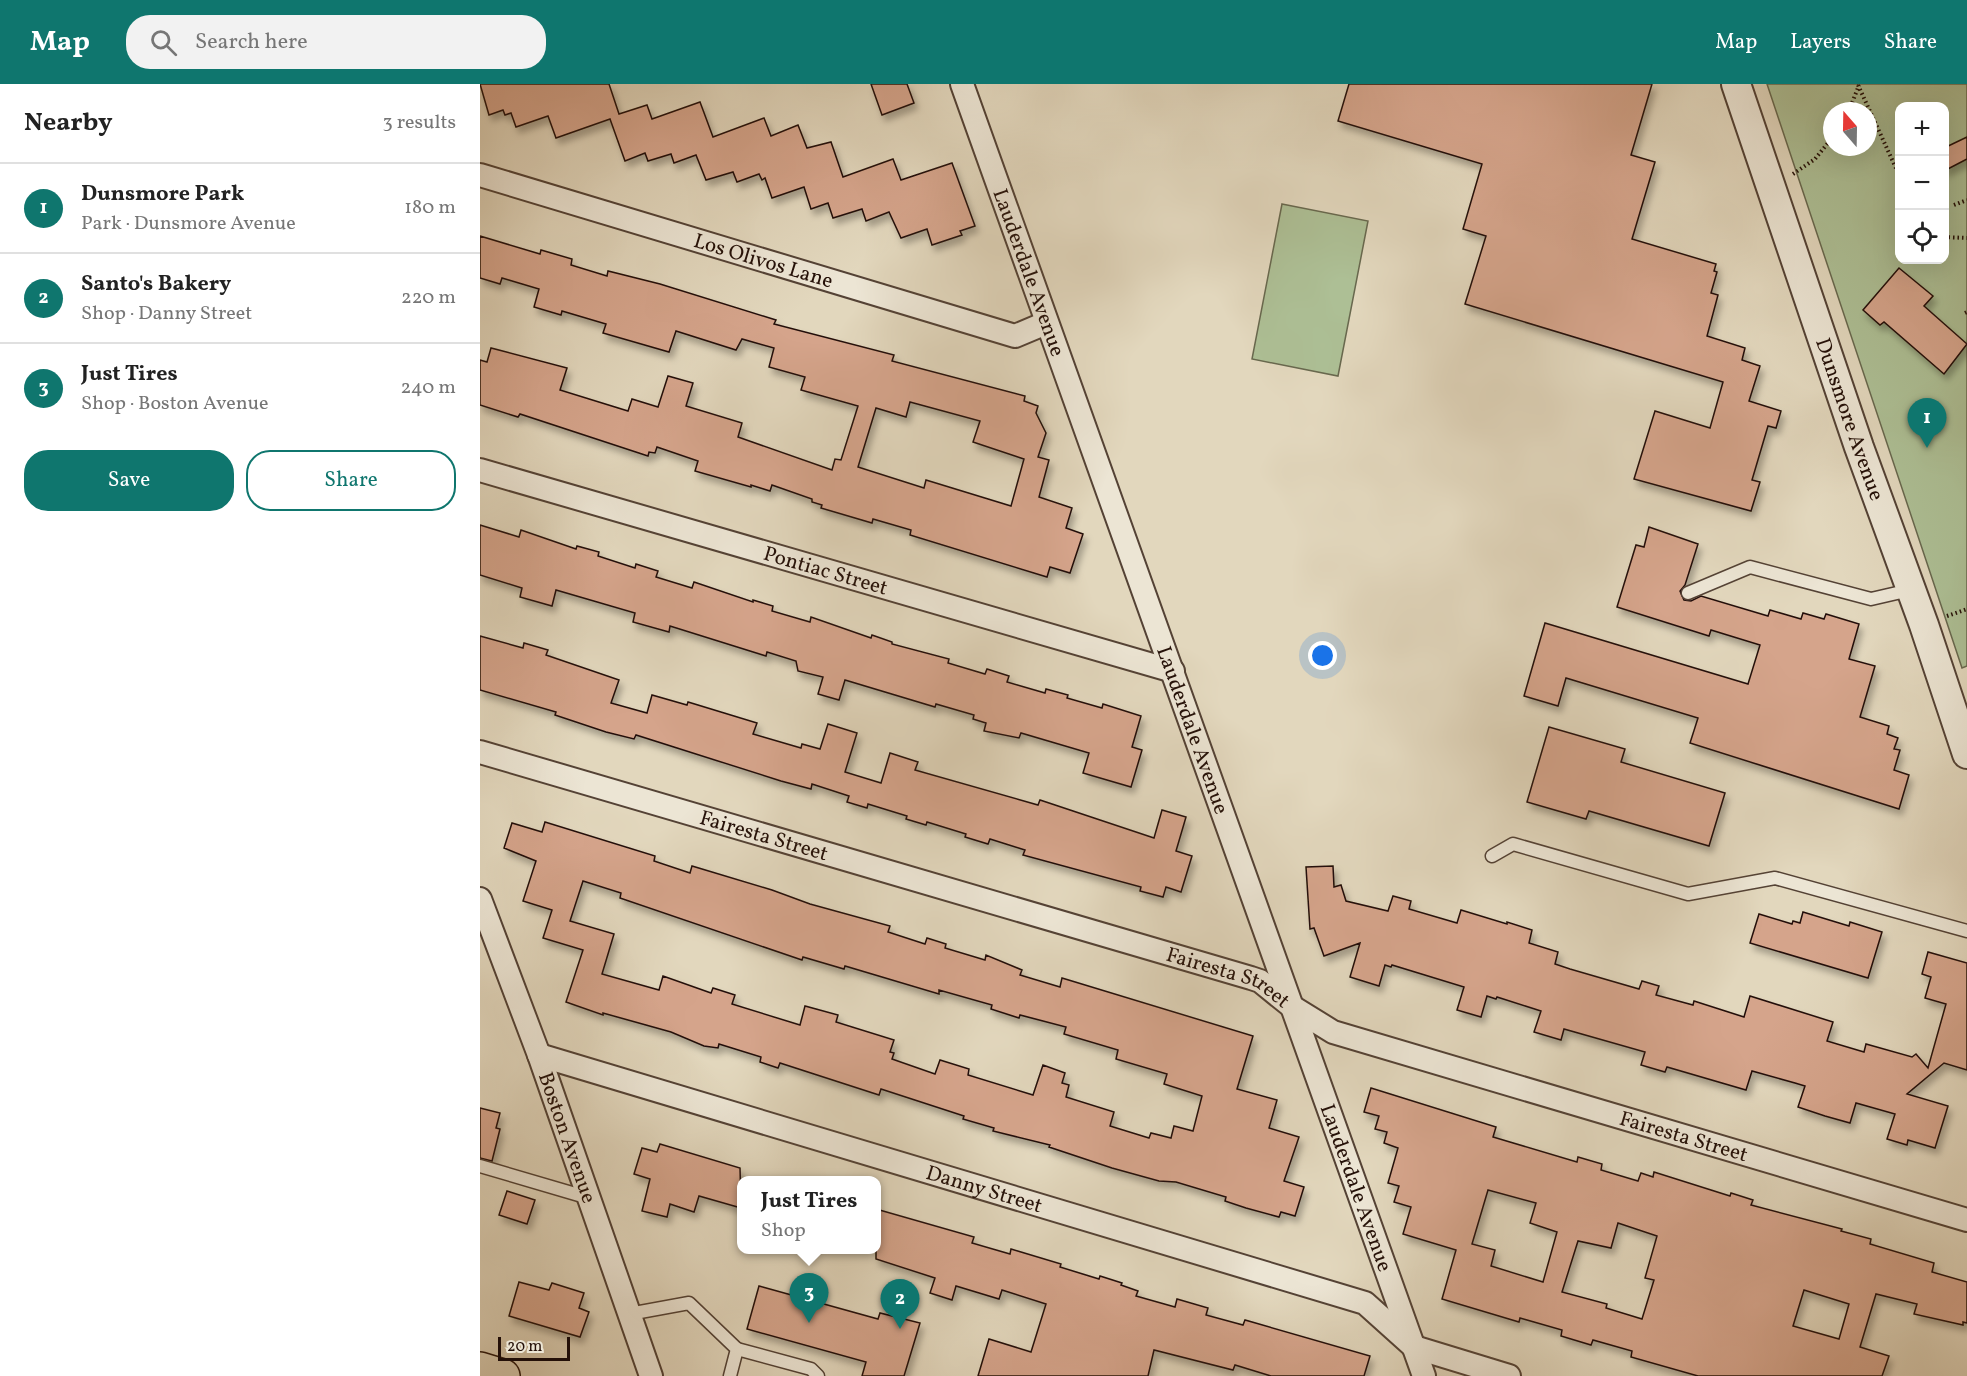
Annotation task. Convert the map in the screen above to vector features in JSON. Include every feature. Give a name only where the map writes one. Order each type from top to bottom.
[{"type":"main road","points":[[480,1369],[503,1376]]},
{"type":"street","name":"Lauderdale Avenue","points":[[962,84],[1424,1376]]},
{"type":"street","name":"Dunsmore Avenue","points":[[1736,84],[1772,183],[1859,447],[1966,746]]},
{"type":"street","name":"Los Olivos Lane","points":[[480,175],[1015,336],[1046,323]]},
{"type":"street","name":"Pontiac Street","points":[[480,470],[1173,671]]},
{"type":"street","name":"Fairesta Street","points":[[480,752],[1251,978],[1260,981],[1291,1006],[1333,1032],[1967,1220]]},
{"type":"street","name":"Boston Avenue","points":[[480,899],[486,933],[539,1055],[651,1376]]},
{"type":"street","name":"Danny Street","points":[[539,1055],[1365,1303],[1414,1347]]},
{"type":"street","points":[[1414,1347],[1509,1376]]},
{"type":"lane","points":[[1688,592],[1749,567],[1871,599],[1910,590]]},
{"type":"lane","points":[[1492,856],[1513,844],[1688,894],[1775,878],[1967,931]]},
{"type":"lane","points":[[480,1166],[589,1198]]},
{"type":"lane","points":[[629,1314],[689,1303],[737,1348],[811,1369],[818,1376]]},
{"type":"lane","points":[[730,1376],[737,1348]]},
{"type":"path","points":[[1852,102],[1859,85]]},
{"type":"path","points":[[1859,85],[1895,168]]},
{"type":"path","points":[[1772,183],[1803,170],[1823,148]]},
{"type":"path","points":[[1954,205],[1967,200]]},
{"type":"path","points":[[1949,237],[1967,238]]},
{"type":"green space","points":[[1767,84],[1967,84],[1967,666],[1962,668]]},
{"type":"green space","points":[[1282,204],[1368,221],[1338,376],[1252,359]]},
{"type":"building","points":[[480,84],[609,84],[619,114],[647,105],[652,119],[700,102],[713,137],[764,118],[771,136],[798,125],[807,148],[831,142],[843,177],[893,159],[901,180],[952,163],[975,226],[960,231],[962,235],[932,245],[927,229],[901,238],[889,212],[866,221],[862,209],[833,218],[828,203],[811,209],[804,187],[772,198],[765,178],[762,180],[759,174],[737,182],[733,172],[706,180],[696,155],[674,163],[671,154],[648,161],[645,153],[625,161],[610,119],[556,138],[548,116],[516,127],[511,113],[505,115],[503,110],[489,115]]},
{"type":"building","points":[[871,84],[907,84],[914,103],[882,115]]},
{"type":"building","points":[[1349,84],[1652,84],[1631,155],[1655,162],[1632,239],[1716,264],[1714,271],[1717,272],[1711,293],[1718,295],[1707,336],[1745,348],[1742,360],[1760,366],[1749,401],[1781,411],[1776,428],[1768,426],[1752,480],[1760,482],[1751,511],[1634,479],[1655,411],[1710,428],[1723,382],[1465,304],[1486,236],[1463,229],[1482,164],[1338,121]]},
{"type":"building","points":[[1967,137],[1967,159],[1949,168],[1949,156],[1949,146]]},
{"type":"building","points":[[480,236],[540,254],[541,250],[572,259],[571,265],[607,276],[608,271],[660,284],[776,320],[774,324],[894,355],[892,361],[1025,396],[1024,401],[1038,406],[1036,413],[1046,433],[1038,457],[1049,460],[1039,497],[1072,508],[1066,528],[1083,534],[1070,573],[1050,567],[1047,577],[910,535],[911,530],[873,519],[872,523],[821,508],[822,505],[812,502],[812,499],[772,485],[770,491],[695,471],[698,461],[657,447],[655,453],[649,452],[648,456],[520,414],[518,417],[480,405],[480,360],[487,362],[491,348],[567,368],[560,390],[628,411],[632,399],[658,407],[668,376],[693,383],[686,406],[742,423],[738,437],[832,470],[835,459],[841,460],[858,406],[801,390],[805,377],[769,367],[774,348],[742,339],[736,350],[676,331],[669,352],[603,333],[606,324],[562,311],[561,315],[534,307],[539,289],[502,278],[500,284],[480,278]],"holes":[[[910,402],[980,421],[973,442],[1024,459],[1011,506],[926,480],[924,488],[858,467],[876,408],[906,417]]]},
{"type":"building","points":[[1899,268],[1933,296],[1924,306],[1967,344],[1944,374],[1884,322],[1880,325],[1863,310]]},
{"type":"building","points":[[480,525],[519,537],[521,530],[576,549],[577,546],[599,552],[598,556],[635,568],[636,564],[658,571],[656,577],[692,588],[694,582],[753,602],[753,600],[773,606],[772,611],[810,622],[811,617],[871,638],[872,635],[892,642],[892,644],[949,659],[948,663],[985,674],[987,669],[1009,676],[1007,682],[1045,693],[1046,689],[1102,708],[1103,704],[1141,716],[1132,747],[1142,750],[1131,787],[1083,773],[1089,753],[1021,733],[1019,738],[984,731],[986,723],[973,719],[974,715],[936,704],[935,707],[845,680],[839,700],[818,694],[823,677],[798,671],[796,661],[767,652],[766,656],[670,626],[669,632],[633,622],[635,613],[556,590],[552,606],[520,597],[522,588],[480,575]]},
{"type":"building","points":[[1649,527],[1698,544],[1685,585],[1680,591],[1684,600],[1691,601],[1701,596],[1768,616],[1770,610],[1801,619],[1803,613],[1824,619],[1826,614],[1859,624],[1849,659],[1875,666],[1860,717],[1889,726],[1887,734],[1898,738],[1894,749],[1900,750],[1894,770],[1909,775],[1899,809],[1690,743],[1698,718],[1566,678],[1558,706],[1524,696],[1545,623],[1748,684],[1760,645],[1711,630],[1709,636],[1617,607],[1636,545],[1644,547]]},
{"type":"building","points":[[480,636],[523,648],[524,643],[548,650],[546,655],[619,680],[611,703],[647,713],[652,695],[687,705],[688,702],[757,723],[753,734],[801,748],[802,744],[820,749],[828,724],[857,733],[845,772],[881,783],[890,753],[918,762],[915,770],[1038,805],[1040,800],[1154,838],[1162,810],[1186,817],[1176,851],[1192,856],[1181,892],[1166,887],[1163,897],[1140,891],[1141,887],[1023,855],[1025,850],[990,839],[988,844],[965,837],[966,834],[927,822],[926,825],[906,819],[907,816],[868,804],[867,808],[847,802],[849,796],[812,784],[811,789],[636,735],[634,739],[606,732],[555,715],[556,712],[480,690]]},
{"type":"building","points":[[1549,727],[1625,749],[1621,762],[1725,793],[1709,846],[1589,811],[1586,819],[1527,802]]},
{"type":"building","points":[[545,822],[655,856],[654,861],[690,873],[692,866],[810,904],[890,926],[888,932],[925,944],[927,938],[946,944],[945,948],[985,960],[986,955],[1022,970],[1020,975],[1060,987],[1062,978],[1253,1036],[1237,1089],[1277,1100],[1269,1128],[1299,1137],[1284,1181],[1304,1187],[1295,1216],[1281,1212],[1279,1217],[1246,1208],[1225,1201],[1226,1197],[1176,1182],[1159,1181],[1112,1168],[1049,1147],[1050,1145],[993,1131],[994,1128],[963,1119],[964,1116],[881,1089],[879,1095],[780,1063],[778,1068],[760,1062],[761,1057],[719,1044],[718,1048],[704,1046],[671,1032],[603,1013],[603,1015],[566,1002],[583,950],[543,938],[552,910],[523,901],[536,861],[504,848],[512,823],[542,832]],"holes":[[[583,881],[621,893],[620,898],[802,960],[803,957],[844,969],[845,966],[939,994],[939,990],[992,1005],[991,1009],[1019,1018],[1020,1015],[1066,1027],[1064,1034],[1118,1050],[1116,1059],[1167,1074],[1164,1084],[1202,1096],[1193,1131],[1174,1126],[1171,1138],[1151,1133],[1149,1138],[1110,1126],[1114,1112],[1066,1097],[1069,1085],[1062,1083],[1065,1073],[1043,1065],[1033,1095],[968,1075],[969,1069],[940,1060],[935,1074],[892,1059],[894,1053],[890,1052],[894,1040],[836,1022],[838,1015],[805,1006],[800,1025],[732,1004],[735,995],[713,988],[711,993],[663,976],[659,990],[602,974],[614,934],[570,921]]]},
{"type":"building","points":[[1333,866],[1334,887],[1341,885],[1346,901],[1388,911],[1393,896],[1411,901],[1409,909],[1457,923],[1461,910],[1507,924],[1507,922],[1532,930],[1529,943],[1558,952],[1555,964],[1639,989],[1642,981],[1659,986],[1656,995],[1693,1005],[1694,1001],[1744,1017],[1750,996],[1833,1022],[1827,1041],[1864,1052],[1866,1044],[1912,1057],[1916,1054],[1928,1068],[1946,1004],[1925,998],[1931,977],[1922,974],[1928,952],[1967,963],[1967,1070],[1944,1063],[1907,1094],[1948,1106],[1935,1148],[1908,1140],[1907,1145],[1887,1139],[1895,1114],[1856,1103],[1850,1123],[1798,1107],[1805,1086],[1752,1071],[1746,1090],[1667,1067],[1665,1072],[1641,1065],[1645,1052],[1564,1029],[1561,1040],[1534,1032],[1541,1011],[1497,997],[1496,999],[1487,996],[1481,1017],[1457,1010],[1464,987],[1392,965],[1391,967],[1385,965],[1379,986],[1350,977],[1360,943],[1324,956],[1314,928],[1310,929],[1306,867]]},
{"type":"building","points":[[1803,912],[1849,926],[1850,922],[1882,932],[1868,978],[1750,943],[1759,914],[1792,924],[1793,921],[1800,923]]},
{"type":"building","points":[[1371,1088],[1496,1127],[1493,1137],[1577,1162],[1578,1157],[1602,1164],[1601,1170],[1638,1181],[1641,1173],[1653,1177],[1654,1172],[1730,1196],[1731,1193],[1753,1200],[1751,1205],[1871,1239],[1870,1244],[1934,1263],[1932,1272],[1967,1282],[1967,1323],[1963,1322],[1963,1325],[1914,1314],[1917,1304],[1876,1294],[1860,1347],[1889,1356],[1882,1376],[1698,1376],[1631,1357],[1632,1351],[1593,1340],[1591,1345],[1561,1336],[1562,1330],[1520,1318],[1519,1322],[1442,1299],[1456,1250],[1403,1234],[1411,1207],[1394,1202],[1399,1186],[1388,1183],[1398,1148],[1384,1143],[1387,1132],[1375,1129],[1379,1116],[1364,1112]],"holes":[[[1488,1190],[1536,1203],[1530,1223],[1557,1232],[1543,1282],[1491,1266],[1495,1250],[1472,1244]],[[1618,1223],[1657,1236],[1645,1278],[1654,1280],[1642,1319],[1606,1308],[1607,1304],[1562,1292],[1578,1241],[1611,1248]],[[1804,1290],[1849,1304],[1839,1339],[1793,1326]]]},
{"type":"building","points":[[480,1108],[500,1113],[496,1128],[500,1129],[492,1161],[480,1158]]},
{"type":"building","points":[[660,1144],[740,1168],[740,1176],[737,1176],[737,1207],[699,1196],[694,1212],[670,1204],[667,1217],[642,1211],[650,1179],[634,1174],[642,1148],[657,1152]]},
{"type":"building","points":[[507,1191],[535,1200],[527,1224],[499,1215]]},
{"type":"building","points":[[881,1210],[974,1237],[972,1243],[1010,1254],[1011,1249],[1061,1264],[1060,1267],[1099,1279],[1100,1276],[1122,1283],[1121,1285],[1138,1291],[1136,1296],[1175,1307],[1177,1299],[1208,1308],[1206,1315],[1243,1325],[1245,1320],[1370,1356],[1364,1376],[1271,1376],[1235,1365],[1233,1370],[1154,1350],[1148,1376],[978,1376],[989,1339],[1031,1352],[1046,1304],[1002,1290],[999,1299],[956,1286],[952,1300],[930,1293],[935,1278],[876,1259],[876,1254],[881,1254]]},
{"type":"building","points":[[519,1282],[549,1290],[552,1283],[584,1293],[579,1308],[589,1312],[580,1337],[509,1316]]},
{"type":"building","points":[[759,1286],[878,1319],[880,1313],[920,1323],[904,1376],[862,1376],[866,1362],[747,1329]]},
{"type":"place","name":"Dunsmore Park","points":[[1927,448]]},
{"type":"place","name":"Just Tires","points":[[809,1323]]},
{"type":"place","name":"Santo's Bakery","points":[[900,1329]]}]
